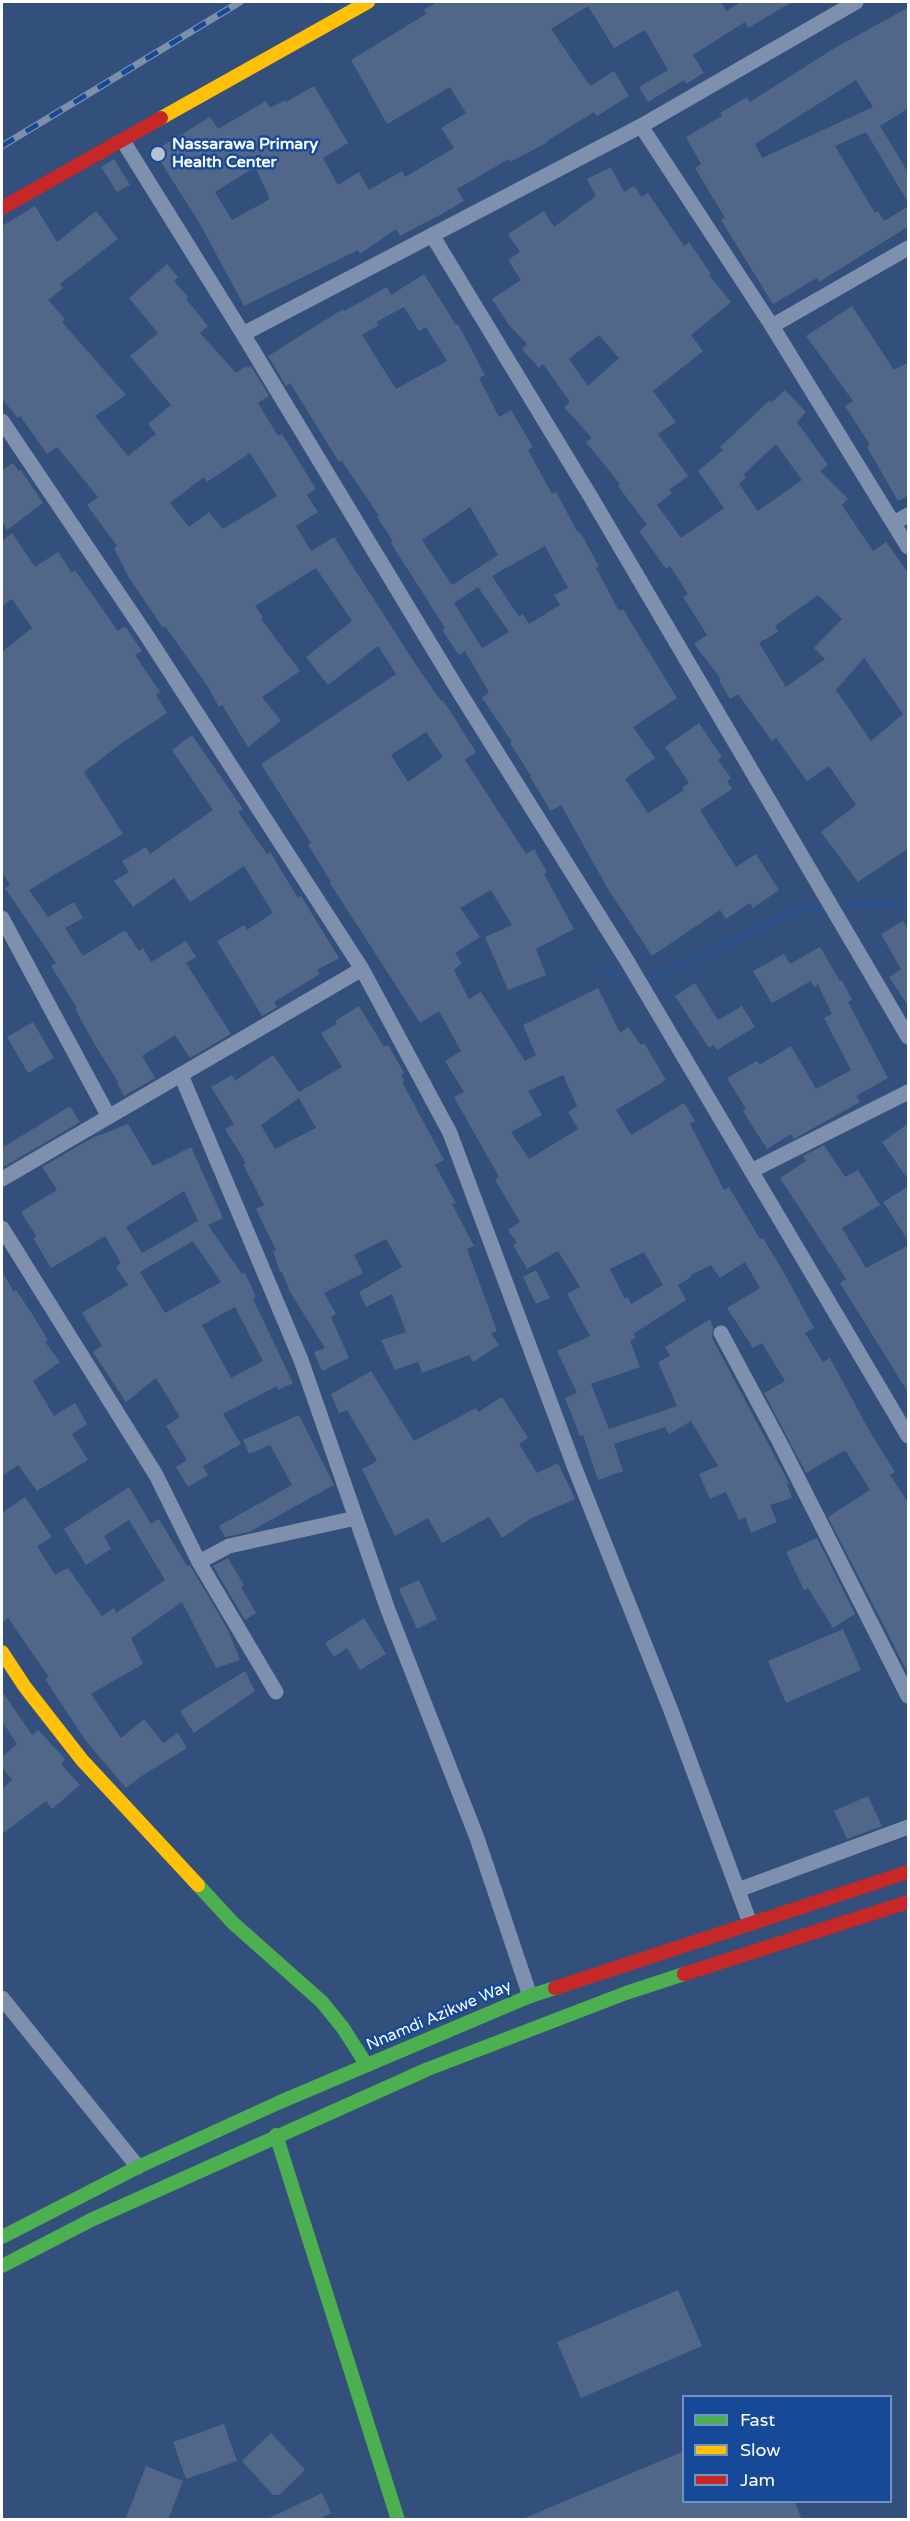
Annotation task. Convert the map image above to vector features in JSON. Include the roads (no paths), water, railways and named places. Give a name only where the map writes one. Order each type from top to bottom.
[{"type":"main road","points":[[2,208],[368,2]]},
{"type":"main road","points":[[2,1652],[25,1687],[82,1760],[233,1923],[322,2002],[343,2028],[366,2064]]},
{"type":"main road","name":"Nnamdi Azikwe Way","points":[[2,2237],[138,2168],[366,2064],[530,1995],[909,1872]]},
{"type":"main road","points":[[2,2266],[91,2220],[276,2135],[428,2069],[626,1994],[909,1902]]},
{"type":"main road","points":[[276,2135],[398,2520]]},
{"type":"street","points":[[243,334],[642,126],[856,2]]},
{"type":"street","points":[[642,126],[772,326],[909,547]]},
{"type":"street","points":[[123,141],[243,334],[458,690],[626,959],[909,1436]]},
{"type":"street","points":[[432,235],[598,509],[909,1036]]},
{"type":"street","points":[[772,326],[909,249]]},
{"type":"street","points":[[2,421],[147,636],[362,969],[450,1133],[574,1466],[670,1708],[750,1923]]},
{"type":"street","points":[[894,523],[909,515]]},
{"type":"street","points":[[2,918],[109,1117]]},
{"type":"street","points":[[2,1179],[362,969]]},
{"type":"street","points":[[181,1075],[301,1360],[388,1610],[477,1838],[530,1995]]},
{"type":"street","points":[[751,1171],[909,1092]]},
{"type":"street","points":[[2,1227],[156,1475],[200,1562],[276,1692]]},
{"type":"street","points":[[721,1333],[780,1443],[909,1696]]},
{"type":"street","points":[[200,1562],[229,1546],[356,1518]]},
{"type":"street","points":[[738,1890],[909,1827]]},
{"type":"street","points":[[2,1998],[138,2168]]},
{"type":"waterway","points":[[602,972],[637,979],[662,974],[799,909],[908,902]]},
{"type":"railway","points":[[2,146],[240,2]]},
{"type":"place","name":"Nassarawa Primary Health Center","points":[[158,154]]}]
